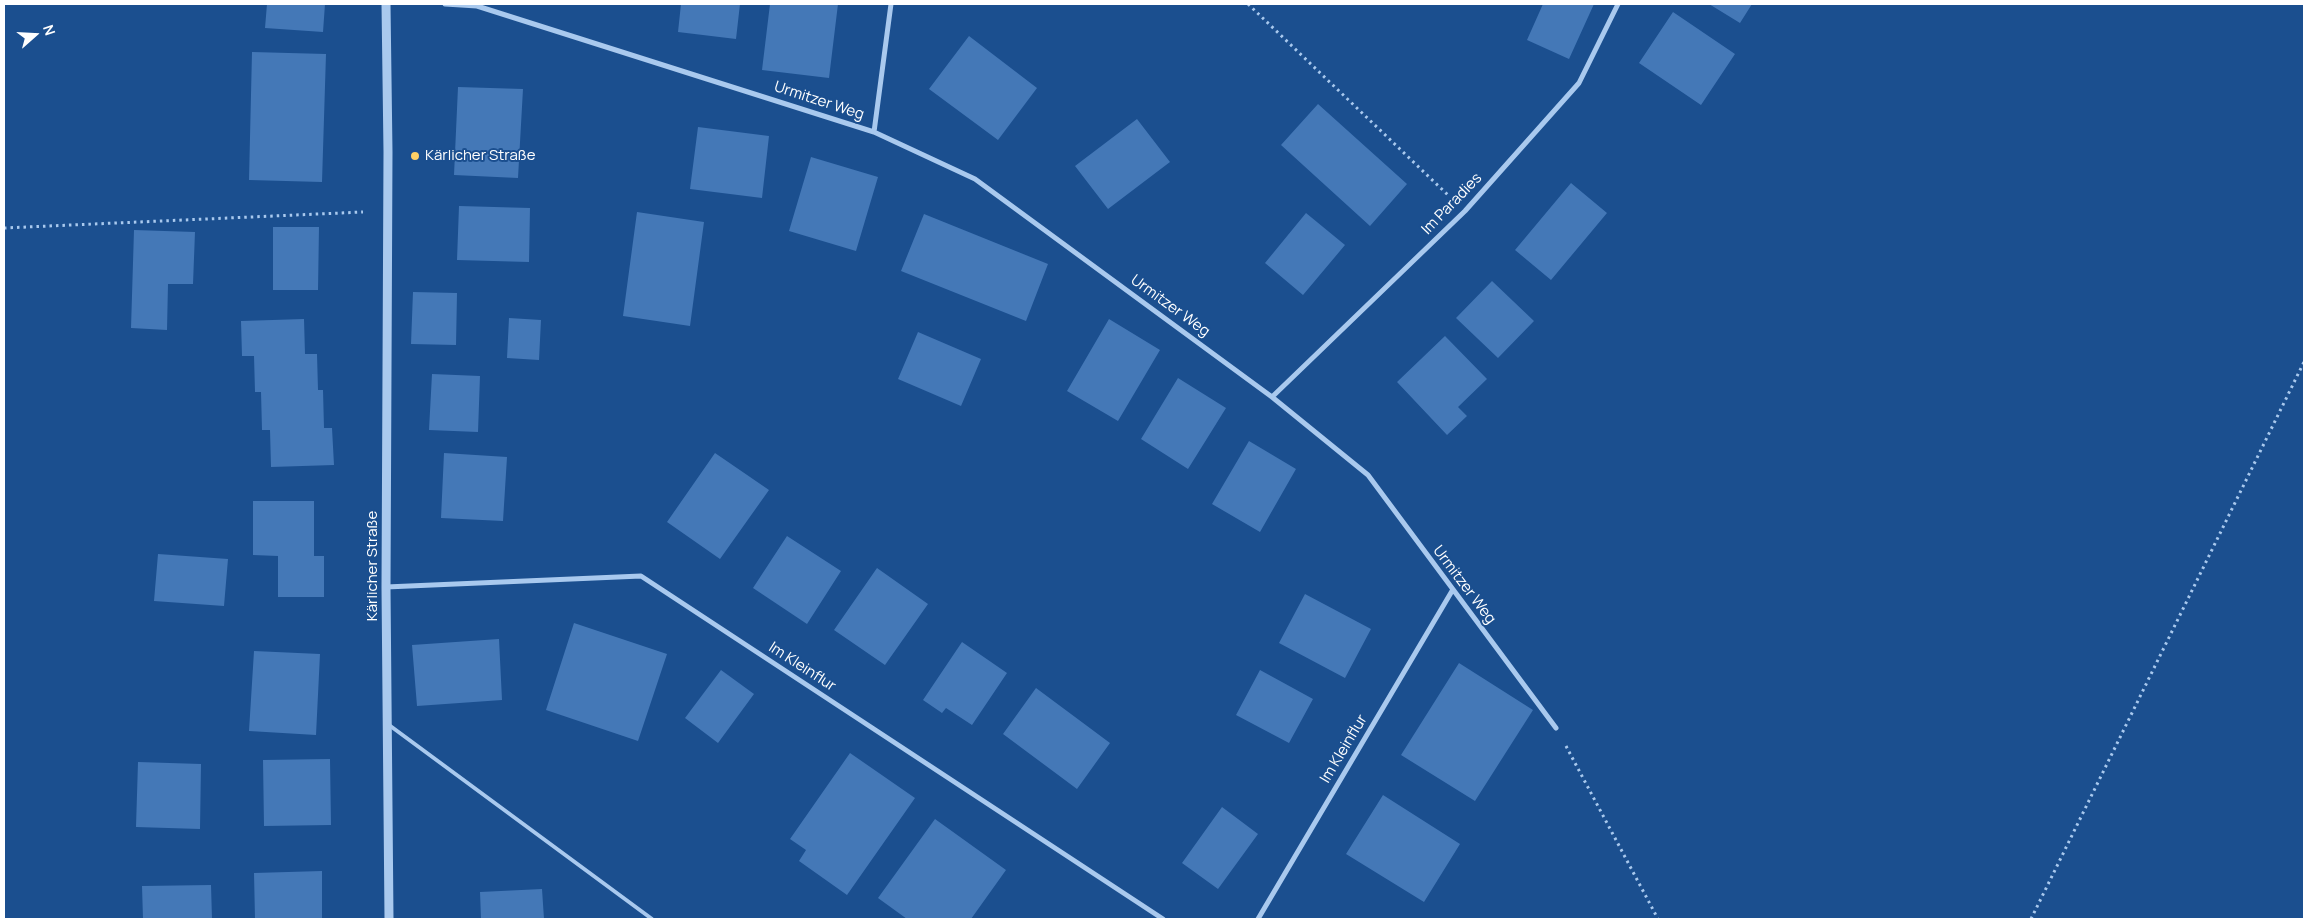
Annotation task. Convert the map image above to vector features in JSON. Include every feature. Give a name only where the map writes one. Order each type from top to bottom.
[{"type":"street","name":"Kärlicher Straße","points":[[386,4],[388,211],[386,587],[389,919]]},
{"type":"street","name":"Urmitzer Weg","points":[[445,4],[477,6],[874,132],[975,179],[1272,397],[1368,475],[1452,591],[1556,728]]},
{"type":"street","points":[[874,132],[891,4]]},
{"type":"street","name":"Im Paradies","points":[[1272,397],[1465,211],[1580,83],[1618,4]]},
{"type":"street","name":"Im Kleinflur","points":[[386,587],[641,576],[1163,919]]},
{"type":"street","name":"Im Kleinflur","points":[[1258,919],[1452,591]]},
{"type":"lane","points":[[387,724],[652,919]]},
{"type":"path","points":[[1248,4],[1465,211]]},
{"type":"path","points":[[4,228],[388,211]]},
{"type":"path","points":[[2031,919],[2304,362]]},
{"type":"path","points":[[1556,728],[1658,919]]},
{"type":"building","points":[[267,4],[325,4],[323,32],[265,28]]},
{"type":"building","points":[[681,4],[740,4],[736,39],[678,32]]},
{"type":"building","points":[[770,4],[838,4],[829,78],[762,70]]},
{"type":"building","points":[[1543,4],[1594,4],[1569,59],[1527,40]]},
{"type":"building","points":[[1709,4],[1752,4],[1740,23]]},
{"type":"building","points":[[1673,12],[1735,54],[1701,105],[1639,63]]},
{"type":"building","points":[[969,36],[1037,88],[998,140],[929,89]]},
{"type":"building","points":[[252,52],[326,54],[322,182],[249,180]]},
{"type":"building","points":[[458,87],[523,89],[518,178],[454,175]]},
{"type":"building","points":[[1318,104],[1407,184],[1370,226],[1281,145]]},
{"type":"building","points":[[1137,119],[1170,162],[1108,209],[1075,166]]},
{"type":"building","points":[[698,127],[769,136],[762,198],[690,189]]},
{"type":"building","points":[[811,157],[878,177],[856,251],[789,231]]},
{"type":"building","points":[[1571,183],[1607,213],[1551,280],[1515,250]]},
{"type":"building","points":[[459,206],[530,208],[529,262],[457,260]]},
{"type":"building","points":[[637,212],[704,222],[690,326],[623,316]]},
{"type":"building","points":[[1306,213],[1345,245],[1303,295],[1265,263]]},
{"type":"building","points":[[924,214],[1048,264],[1026,321],[901,271]]},
{"type":"building","points":[[273,227],[319,227],[318,290],[273,290]]},
{"type":"building","points":[[134,230],[195,232],[193,284],[168,284],[167,330],[131,328]]},
{"type":"building","points":[[1492,281],[1534,321],[1498,358],[1456,318]]},
{"type":"building","points":[[413,292],[457,293],[456,345],[411,344]]},
{"type":"building","points":[[509,318],[541,320],[539,360],[507,358]]},
{"type":"building","points":[[304,319],[305,354],[317,354],[318,390],[323,390],[324,428],[332,428],[334,465],[271,467],[270,430],[262,430],[261,392],[255,392],[254,356],[242,356],[241,321]]},
{"type":"building","points":[[1109,319],[1160,350],[1118,421],[1067,391]]},
{"type":"building","points":[[918,332],[981,359],[961,406],[898,379]]},
{"type":"building","points":[[1445,336],[1487,379],[1458,407],[1467,416],[1447,435],[1397,382]]},
{"type":"building","points":[[432,374],[480,376],[478,432],[429,430]]},
{"type":"building","points":[[1178,378],[1226,408],[1188,469],[1141,439]]},
{"type":"building","points":[[1249,441],[1296,469],[1260,532],[1212,504]]},
{"type":"building","points":[[444,453],[507,457],[503,521],[441,518]]},
{"type":"building","points":[[715,453],[769,490],[720,559],[667,522]]},
{"type":"building","points":[[253,501],[314,501],[314,556],[324,556],[324,597],[278,597],[278,556],[253,555]]},
{"type":"building","points":[[787,536],[841,571],[807,624],[753,588]]},
{"type":"building","points":[[158,554],[228,559],[224,606],[154,601]]},
{"type":"building","points":[[877,568],[928,604],[885,665],[834,630]]},
{"type":"building","points":[[1305,594],[1371,629],[1345,678],[1279,643]]},
{"type":"building","points":[[574,623],[667,654],[638,741],[546,710]]},
{"type":"building","points":[[499,639],[502,700],[417,706],[412,645]]},
{"type":"building","points":[[962,642],[1007,673],[972,725],[946,708],[942,713],[923,700]]},
{"type":"building","points":[[254,651],[320,654],[316,735],[249,731]]},
{"type":"building","points":[[1459,663],[1533,710],[1475,801],[1401,755]]},
{"type":"building","points":[[721,670],[754,694],[718,743],[685,718]]},
{"type":"building","points":[[1260,670],[1313,699],[1289,743],[1236,715]]},
{"type":"building","points":[[1036,688],[1110,743],[1077,789],[1003,734]]},
{"type":"building","points":[[850,753],[915,798],[847,895],[799,861],[806,850],[790,839]]},
{"type":"building","points":[[330,759],[331,825],[264,826],[263,760]]},
{"type":"building","points":[[138,762],[201,764],[200,829],[136,827]]},
{"type":"building","points":[[1383,795],[1460,844],[1424,902],[1346,854]]},
{"type":"building","points":[[1222,807],[1258,834],[1218,889],[1182,863]]},
{"type":"building","points":[[935,819],[1006,870],[971,919],[907,919],[878,898]]},
{"type":"building","points":[[322,871],[322,919],[255,919],[254,873]]},
{"type":"building","points":[[211,885],[212,919],[143,919],[142,886]]},
{"type":"building","points":[[542,889],[544,919],[481,919],[480,892]]},
{"type":"place","name":"Kärlicher Straße","points":[[415,156]]}]
